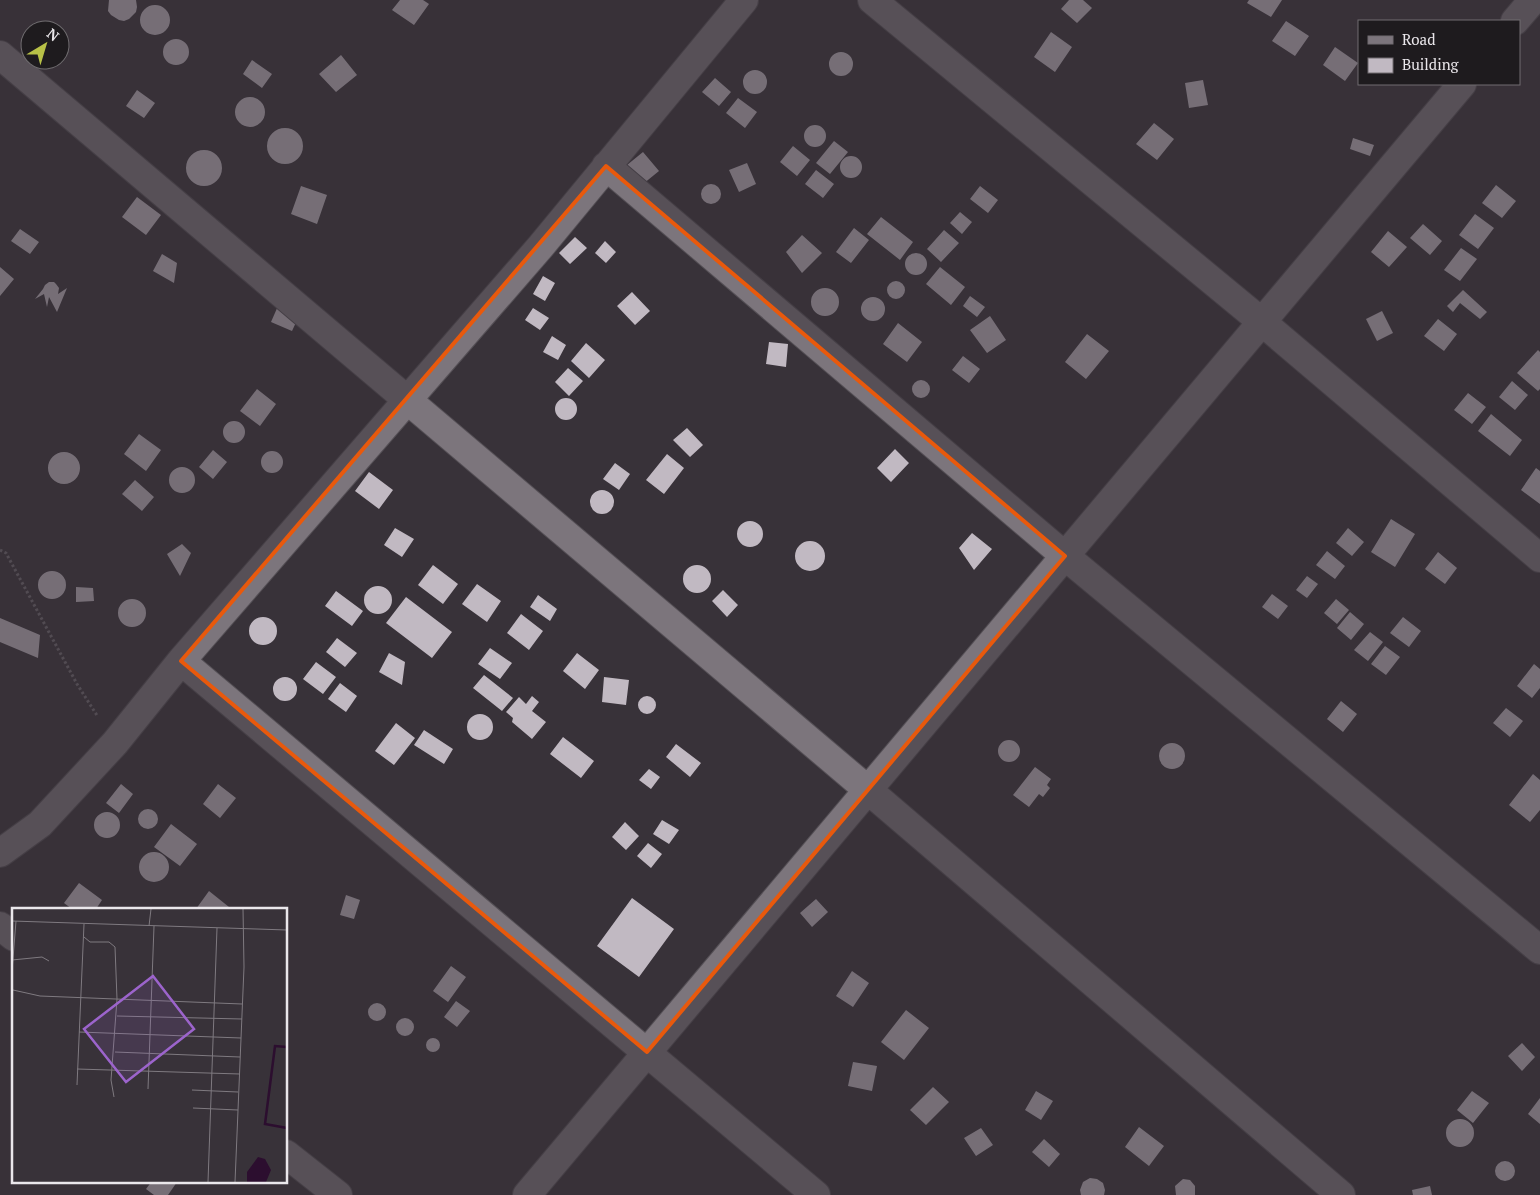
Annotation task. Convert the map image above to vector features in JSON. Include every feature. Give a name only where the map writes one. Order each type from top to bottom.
[{"type":"street","points":[[0,853],[40,824],[115,743],[181,661],[540,246],[744,0]]},
{"type":"street","points":[[872,0],[1262,322],[1540,558]]},
{"type":"street","points":[[1516,20],[1533,0]]},
{"type":"street","points":[[0,55],[868,790],[1341,1195]]},
{"type":"street","points":[[527,1195],[1461,85]]},
{"type":"street","points":[[606,166],[1065,556],[1540,950]]},
{"type":"street","points":[[181,661],[816,1195]]},
{"type":"street","points":[[0,926],[12,935]]},
{"type":"street","points":[[288,1156],[338,1195]]},
{"type":"path","points":[[0,550],[6,553],[77,684],[115,743]]},
{"type":"highlighted area","points":[[606,166],[1065,556],[647,1052],[181,661]]},
{"type":"building","points":[[109,0],[136,0],[136,12],[129,19],[119,20],[108,11]]},
{"type":"building","points":[[400,0],[423,0],[429,4],[414,25],[392,10]]},
{"type":"building","points":[[1069,0],[1083,0],[1092,8],[1077,23],[1061,9]]},
{"type":"building","points":[[1249,0],[1282,0],[1271,17],[1247,3]]},
{"type":"building","points":[[155,5],[166,9],[170,20],[166,31],[155,35],[144,31],[140,20],[144,9]]},
{"type":"building","points":[[1286,21],[1309,36],[1295,56],[1272,41]]},
{"type":"building","points":[[1051,32],[1072,47],[1055,72],[1034,57]]},
{"type":"building","points":[[176,39],[185,43],[189,52],[185,61],[176,65],[167,61],[163,52],[167,43]]},
{"type":"building","points":[[1335,47],[1358,63],[1345,81],[1323,65]]},
{"type":"building","points":[[841,52],[846,53],[852,59],[852,69],[846,75],[841,76],[836,75],[830,69],[829,64],[830,59],[836,53]]},
{"type":"building","points":[[341,55],[357,75],[336,92],[319,74]]},
{"type":"building","points":[[252,60],[272,74],[262,88],[243,74]]},
{"type":"building","points":[[755,70],[764,73],[767,82],[764,91],[755,94],[746,91],[743,82],[746,73]]},
{"type":"building","points":[[715,78],[731,92],[719,106],[702,92]]},
{"type":"building","points":[[1203,80],[1208,105],[1189,108],[1185,83]]},
{"type":"building","points":[[137,90],[155,103],[144,118],[126,106]]},
{"type":"building","points":[[250,97],[261,101],[265,112],[261,123],[250,127],[239,123],[235,112],[239,101]]},
{"type":"building","points":[[738,98],[757,112],[745,128],[726,113]]},
{"type":"building","points":[[1154,123],[1174,139],[1157,160],[1136,144]]},
{"type":"building","points":[[815,125],[823,128],[826,136],[823,144],[815,147],[807,144],[804,136],[807,128]]},
{"type":"building","points":[[285,128],[292,129],[298,133],[302,139],[302,153],[298,159],[292,163],[285,164],[278,163],[272,159],[268,153],[267,146],[268,139],[272,133],[278,129]]},
{"type":"building","points":[[1353,138],[1374,145],[1370,156],[1350,149]]},
{"type":"building","points":[[834,141],[848,152],[830,174],[816,163]]},
{"type":"building","points":[[793,146],[810,160],[797,176],[780,162]]},
{"type":"building","points":[[204,150],[211,151],[217,155],[221,161],[221,175],[217,181],[211,185],[204,186],[197,185],[191,181],[187,175],[186,168],[187,161],[191,155],[197,151]]},
{"type":"building","points":[[643,152],[659,171],[643,184],[627,165]]},
{"type":"building","points":[[851,156],[859,159],[862,167],[859,175],[851,178],[843,175],[840,167],[843,159]]},
{"type":"building","points":[[747,163],[756,184],[739,192],[729,170]]},
{"type":"building","points":[[816,170],[834,184],[823,198],[805,184]]},
{"type":"building","points":[[711,184],[718,187],[721,194],[718,201],[711,204],[704,201],[701,194],[704,187]]},
{"type":"building","points":[[1496,185],[1516,201],[1502,218],[1482,203]]},
{"type":"building","points":[[301,186],[327,195],[317,224],[291,214]]},
{"type":"building","points":[[980,186],[998,200],[988,213],[970,199]]},
{"type":"building","points":[[137,197],[161,215],[146,235],[122,217]]},
{"type":"building","points":[[960,212],[972,222],[962,234],[950,223]]},
{"type":"building","points":[[1475,214],[1494,228],[1478,249],[1459,235]]},
{"type":"building","points":[[881,217],[913,242],[900,260],[867,234]]},
{"type":"building","points":[[1423,224],[1442,241],[1430,255],[1410,238]]},
{"type":"building","points":[[854,228],[869,240],[851,263],[836,252]]},
{"type":"building","points":[[20,229],[39,242],[30,254],[11,241]]},
{"type":"building","points":[[944,230],[959,243],[941,262],[927,249]]},
{"type":"building","points":[[1388,231],[1407,247],[1389,267],[1371,252]]},
{"type":"building","points":[[802,235],[822,253],[802,273],[786,252]]},
{"type":"building","points":[[575,237],[587,248],[570,264],[559,253]]},
{"type":"building","points":[[605,241],[616,252],[606,263],[595,253]]},
{"type":"building","points":[[1461,248],[1477,259],[1460,281],[1444,270]]},
{"type":"building","points":[[916,253],[924,256],[927,264],[924,272],[916,275],[908,272],[905,264],[908,256]]},
{"type":"building","points":[[162,254],[177,263],[174,283],[153,271]]},
{"type":"building","points":[[0,267],[14,279],[0,296]]},
{"type":"building","points":[[940,267],[965,287],[951,305],[926,284]]},
{"type":"building","points":[[543,276],[555,283],[545,301],[533,294]]},
{"type":"building","points":[[892,281],[900,281],[905,286],[903,297],[892,299],[887,294],[887,286]]},
{"type":"building","points":[[49,282],[54,282],[59,288],[58,294],[67,288],[57,312],[49,297],[47,307],[44,294],[35,299]]},
{"type":"building","points":[[825,288],[835,292],[839,302],[835,312],[825,316],[815,312],[811,302],[815,292]]},
{"type":"building","points":[[1463,290],[1487,312],[1480,319],[1460,303],[1453,312],[1447,306]]},
{"type":"building","points":[[632,292],[650,311],[635,325],[617,306]]},
{"type":"building","points":[[970,296],[985,307],[977,317],[963,306]]},
{"type":"building","points":[[873,297],[881,301],[885,309],[881,317],[873,321],[865,317],[861,309],[865,301]]},
{"type":"building","points":[[278,306],[299,316],[292,331],[271,322]]},
{"type":"building","points":[[533,308],[549,318],[540,330],[525,320]]},
{"type":"building","points":[[1382,311],[1393,333],[1377,341],[1366,319]]},
{"type":"building","points":[[990,316],[1006,340],[987,353],[970,330]]},
{"type":"building","points":[[1438,319],[1457,334],[1444,351],[1424,336]]},
{"type":"building","points":[[898,323],[922,342],[907,362],[883,344]]},
{"type":"building","points":[[1087,334],[1109,351],[1086,379],[1065,362]]},
{"type":"building","points":[[552,336],[566,345],[558,360],[543,352]]},
{"type":"building","points":[[769,342],[788,344],[786,367],[766,364]]},
{"type":"building","points":[[586,343],[605,360],[589,378],[571,361]]},
{"type":"building","points":[[1538,350],[1540,352],[1540,389],[1538,391],[1517,373]]},
{"type":"building","points":[[963,356],[980,369],[969,383],[952,370]]},
{"type":"building","points":[[568,368],[583,381],[569,396],[555,382]]},
{"type":"building","points":[[917,380],[925,380],[930,385],[928,396],[917,398],[912,393],[912,385]]},
{"type":"building","points":[[1512,381],[1528,395],[1515,410],[1499,397]]},
{"type":"building","points":[[257,389],[276,404],[260,426],[240,411]]},
{"type":"building","points":[[1468,393],[1486,407],[1472,424],[1454,410]]},
{"type":"building","points":[[562,398],[570,398],[577,405],[577,413],[570,420],[562,420],[555,413],[555,405]]},
{"type":"building","points":[[1491,414],[1522,440],[1510,456],[1478,431]]},
{"type":"building","points":[[234,421],[242,424],[245,432],[242,440],[234,443],[226,440],[223,432],[226,424]]},
{"type":"building","points":[[687,428],[703,445],[690,457],[673,440]]},
{"type":"building","points":[[139,434],[161,450],[146,471],[124,454]]},
{"type":"building","points":[[895,449],[909,463],[891,482],[877,468]]},
{"type":"building","points":[[213,450],[227,462],[213,479],[199,467]]},
{"type":"building","points":[[272,451],[280,454],[283,462],[280,470],[272,473],[264,470],[261,462],[264,454]]},
{"type":"building","points":[[64,452],[75,457],[80,468],[75,479],[64,484],[53,479],[48,468],[53,457]]},
{"type":"building","points":[[667,454],[684,468],[664,494],[646,480]]},
{"type":"building","points":[[615,463],[630,474],[619,490],[603,479]]},
{"type":"building","points":[[182,467],[191,471],[195,480],[191,489],[182,493],[173,489],[169,480],[173,471]]},
{"type":"building","points":[[1536,468],[1540,471],[1540,504],[1521,490]]},
{"type":"building","points":[[369,472],[393,490],[379,509],[355,491]]},
{"type":"building","points":[[135,480],[154,497],[142,511],[122,494]]},
{"type":"building","points":[[602,490],[611,493],[614,502],[611,511],[602,514],[593,511],[590,502],[593,493]]},
{"type":"building","points":[[1391,519],[1415,534],[1395,567],[1371,552]]},
{"type":"building","points":[[750,521],[759,525],[763,534],[759,543],[750,547],[741,543],[737,534],[741,525]]},
{"type":"building","points":[[395,528],[414,539],[402,557],[384,545]]},
{"type":"building","points":[[1348,528],[1364,542],[1352,556],[1336,543]]},
{"type":"building","points":[[972,533],[992,549],[974,570],[959,548]]},
{"type":"building","points":[[810,541],[821,545],[825,556],[821,567],[810,571],[799,567],[795,556],[799,545]]},
{"type":"building","points":[[182,544],[191,553],[180,576],[167,554]]},
{"type":"building","points":[[1327,551],[1345,566],[1335,579],[1316,565]]},
{"type":"building","points":[[1438,552],[1457,568],[1445,584],[1425,569]]},
{"type":"building","points":[[433,565],[458,584],[443,604],[418,585]]},
{"type":"building","points":[[697,565],[707,569],[711,579],[707,589],[697,593],[687,589],[683,579],[687,569]]},
{"type":"building","points":[[52,571],[62,575],[66,585],[62,595],[52,599],[42,595],[38,585],[42,575]]},
{"type":"building","points":[[1307,576],[1318,584],[1307,598],[1296,590]]},
{"type":"building","points":[[477,584],[501,601],[487,622],[462,604]]},
{"type":"building","points":[[378,586],[388,590],[392,600],[388,610],[378,614],[368,610],[364,600],[368,590]]},
{"type":"building","points":[[76,587],[93,588],[94,601],[76,602]]},
{"type":"building","points":[[723,590],[738,605],[727,617],[712,601]]},
{"type":"building","points":[[336,591],[363,611],[352,626],[325,606]]},
{"type":"building","points":[[1272,594],[1288,606],[1278,619],[1262,607]]},
{"type":"building","points":[[538,595],[557,609],[550,621],[530,607]]},
{"type":"building","points":[[406,597],[452,632],[432,658],[386,623]]},
{"type":"building","points":[[132,599],[142,603],[146,613],[142,623],[132,627],[122,623],[118,613],[122,603]]},
{"type":"building","points":[[1336,599],[1349,610],[1337,624],[1324,613]]},
{"type":"building","points":[[1350,612],[1364,624],[1351,640],[1337,628]]},
{"type":"building","points":[[521,614],[543,631],[529,650],[507,633]]},
{"type":"building","points":[[263,617],[273,621],[277,631],[273,641],[263,645],[253,641],[249,631],[253,621]]},
{"type":"building","points":[[1403,617],[1421,631],[1409,647],[1390,633]]},
{"type":"building","points":[[0,618],[40,635],[38,658],[0,642]]},
{"type":"building","points":[[1370,632],[1383,642],[1368,661],[1354,650]]},
{"type":"building","points":[[337,638],[357,653],[345,667],[326,652]]},
{"type":"building","points":[[1385,646],[1400,657],[1386,675],[1371,664]]},
{"type":"building","points":[[490,648],[512,663],[500,679],[478,664]]},
{"type":"building","points":[[389,653],[405,662],[402,685],[379,672]]},
{"type":"building","points":[[577,653],[599,670],[585,689],[563,671]]},
{"type":"building","points":[[316,662],[336,677],[323,694],[303,679]]},
{"type":"building","points":[[1534,664],[1540,669],[1540,688],[1532,698],[1517,686]]},
{"type":"building","points":[[484,675],[513,698],[502,711],[473,688]]},
{"type":"building","points":[[285,677],[293,681],[297,689],[293,697],[285,701],[277,697],[273,689],[277,681]]},
{"type":"building","points":[[604,677],[629,680],[626,705],[602,702]]},
{"type":"building","points":[[340,683],[357,696],[346,712],[328,699]]},
{"type":"building","points":[[532,696],[539,702],[532,711],[546,722],[532,739],[512,722],[513,718],[506,712],[519,697],[526,704]]},
{"type":"building","points":[[647,696],[653,699],[656,705],[653,711],[647,714],[641,711],[638,705],[641,699]]},
{"type":"building","points":[[1341,701],[1357,714],[1343,732],[1327,719]]},
{"type":"building","points":[[1506,708],[1523,721],[1510,737],[1493,723]]},
{"type":"building","points":[[480,714],[489,718],[493,727],[489,736],[480,740],[471,736],[467,727],[471,718]]},
{"type":"building","points":[[396,723],[415,738],[394,765],[375,751]]},
{"type":"building","points":[[424,730],[453,749],[444,764],[414,745]]},
{"type":"building","points":[[563,737],[594,761],[581,778],[550,754]]},
{"type":"building","points":[[1009,740],[1019,747],[1020,751],[1013,761],[1009,762],[999,755],[998,751],[1005,741]]},
{"type":"building","points":[[1172,743],[1181,747],[1185,756],[1181,765],[1172,769],[1163,765],[1159,756],[1163,747]]},
{"type":"building","points":[[676,744],[701,763],[690,777],[666,757]]},
{"type":"building","points":[[1035,767],[1051,779],[1047,785],[1050,788],[1043,797],[1039,794],[1029,807],[1013,795]]},
{"type":"building","points":[[649,769],[660,777],[651,789],[639,780]]},
{"type":"building","points":[[1533,774],[1540,780],[1540,810],[1530,822],[1509,805]]},
{"type":"building","points":[[121,784],[133,794],[119,813],[106,803]]},
{"type":"building","points":[[218,784],[236,798],[220,818],[203,804]]},
{"type":"building","points":[[148,809],[155,812],[158,819],[155,826],[148,829],[141,826],[138,819],[141,812]]},
{"type":"building","points":[[107,812],[116,816],[120,825],[116,834],[107,838],[98,834],[94,825],[98,816]]},
{"type":"building","points":[[662,820],[679,830],[669,844],[653,834]]},
{"type":"building","points":[[625,822],[639,836],[626,850],[612,837]]},
{"type":"building","points":[[171,824],[197,844],[180,866],[154,847]]},
{"type":"building","points":[[648,843],[662,854],[651,868],[637,856]]},
{"type":"building","points":[[154,852],[160,853],[168,861],[168,873],[160,881],[154,882],[148,881],[140,873],[139,867],[140,861],[148,853]]},
{"type":"building","points":[[79,883],[102,900],[97,908],[71,908],[64,903]]},
{"type":"building","points":[[209,891],[229,907],[228,908],[197,908]]},
{"type":"building","points":[[346,895],[360,900],[354,919],[340,915]]},
{"type":"building","points":[[632,898],[674,929],[639,977],[597,946]]},
{"type":"building","points":[[816,899],[828,912],[812,927],[800,913]]},
{"type":"building","points":[[451,966],[466,977],[448,1002],[433,991]]},
{"type":"building","points":[[852,971],[869,983],[853,1007],[836,996]]},
{"type":"building","points":[[456,1001],[470,1011],[457,1027],[444,1017]]},
{"type":"building","points":[[377,1003],[383,1006],[386,1012],[383,1018],[377,1021],[371,1018],[368,1012],[371,1006]]},
{"type":"building","points":[[906,1010],[929,1028],[904,1060],[881,1042]]},
{"type":"building","points":[[405,1018],[411,1021],[414,1027],[411,1033],[405,1036],[399,1033],[396,1027],[399,1021]]},
{"type":"building","points":[[430,1038],[436,1038],[440,1045],[436,1052],[430,1052],[426,1048],[426,1042]]},
{"type":"building","points":[[1522,1043],[1535,1057],[1522,1071],[1508,1056]]},
{"type":"building","points":[[853,1062],[877,1066],[872,1091],[848,1086]]},
{"type":"building","points":[[933,1087],[949,1102],[926,1125],[910,1110]]},
{"type":"building","points":[[1036,1091],[1053,1101],[1041,1120],[1025,1110]]},
{"type":"building","points":[[1472,1091],[1489,1103],[1473,1123],[1457,1110]]},
{"type":"building","points":[[1540,1098],[1540,1124],[1528,1114]]},
{"type":"building","points":[[1460,1119],[1470,1123],[1474,1133],[1470,1143],[1460,1147],[1450,1143],[1446,1133],[1450,1123]]},
{"type":"building","points":[[1139,1127],[1164,1146],[1149,1166],[1125,1147]]},
{"type":"building","points":[[981,1128],[993,1145],[976,1156],[964,1138]]},
{"type":"building","points":[[1044,1139],[1060,1154],[1049,1167],[1032,1152]]},
{"type":"building","points":[[1501,1161],[1509,1161],[1515,1167],[1515,1175],[1509,1181],[1501,1181],[1495,1175],[1495,1167]]},
{"type":"building","points":[[1090,1178],[1097,1179],[1103,1183],[1104,1195],[1081,1195],[1080,1190],[1083,1182]]},
{"type":"building","points":[[1183,1179],[1190,1180],[1195,1186],[1195,1195],[1176,1195],[1175,1186]]},
{"type":"building","points":[[151,1182],[177,1182],[168,1195],[154,1195],[146,1189]]},
{"type":"building","points":[[1430,1186],[1432,1195],[1413,1195],[1412,1190]]}]
